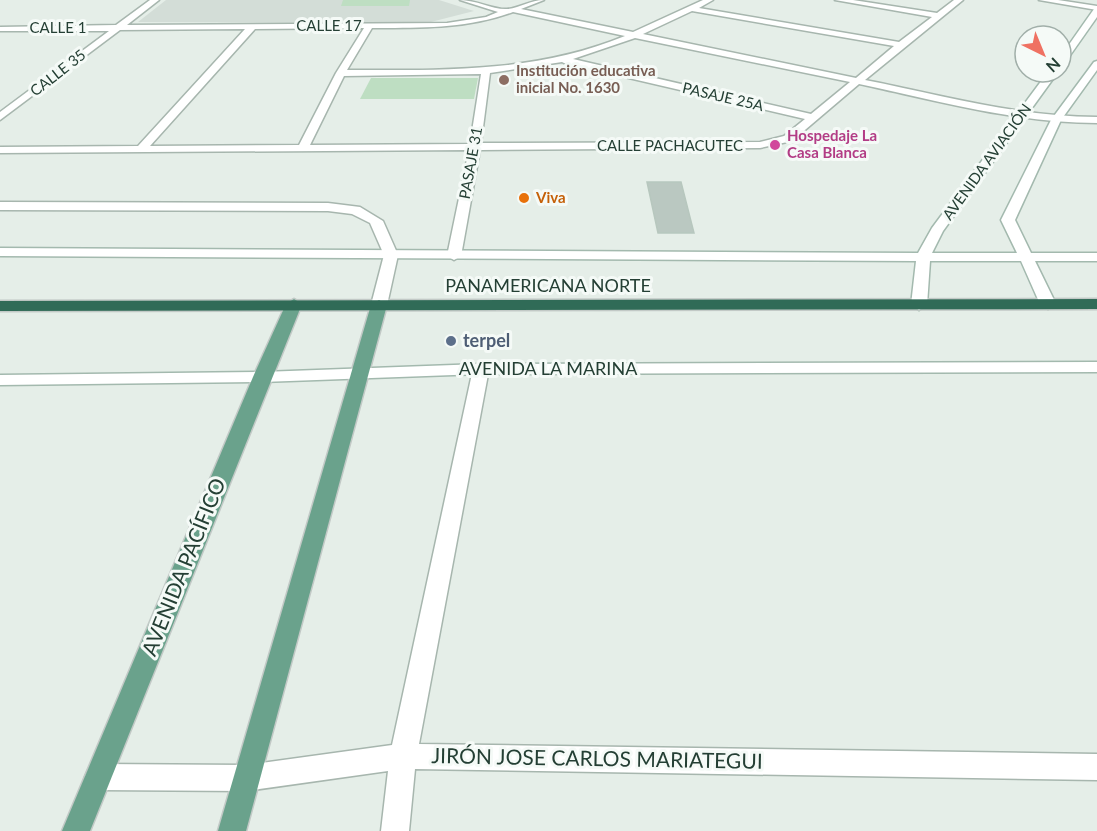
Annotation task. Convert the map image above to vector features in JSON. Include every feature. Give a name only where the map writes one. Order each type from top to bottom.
[{"type":"highway","name":"PANAMERICANA NORTE","points":[[0,306],[1097,304]]},
{"type":"main road","name":"AVENIDA PACÍFICO","points":[[76,831],[294,304]]},
{"type":"main road","points":[[232,831],[379,305]]},
{"type":"street","name":"CALLE 35","points":[[0,117],[154,0]]},
{"type":"street","points":[[464,0],[1022,115],[1056,120],[1097,120]]},
{"type":"street","name":"CALLE 17","points":[[115,28],[458,24],[487,19],[540,0]]},
{"type":"street","points":[[341,73],[486,70],[562,60],[633,35],[709,0]]},
{"type":"street","points":[[840,0],[939,16]]},
{"type":"street","name":"CALLE PACHACUTEC","points":[[0,150],[760,146],[788,139],[959,0]]},
{"type":"street","points":[[1043,0],[1097,10],[1073,45]]},
{"type":"street","points":[[691,9],[901,45]]},
{"type":"street","points":[[303,148],[341,73],[369,26]]},
{"type":"street","points":[[142,148],[252,27]]},
{"type":"street","name":"CALLE 1","points":[[0,29],[115,28]]},
{"type":"street","name":"PASAJE 25A","points":[[562,60],[813,118]]},
{"type":"street","name":"AVENIDA AVIACIÓN","points":[[1048,304],[1008,220],[1056,120],[1097,64]]},
{"type":"street","name":"PASAJE 31","points":[[454,256],[475,148],[486,70]]},
{"type":"street","name":"AVENIDA AVIACIÓN","points":[[924,255],[938,231],[1044,84]]},
{"type":"street","points":[[0,206],[328,207],[355,210],[376,221],[391,255],[379,305]]},
{"type":"street","points":[[0,252],[454,256],[1097,257]]},
{"type":"street","points":[[919,305],[924,255]]},
{"type":"street","name":"AVENIDA LA MARINA","points":[[0,380],[262,377],[481,369],[1097,367]]},
{"type":"street","points":[[395,831],[403,756],[481,369]]},
{"type":"street","name":"JIRÓN JOSE CARLOS MARIATEGUI","points":[[99,777],[246,778],[403,756],[1097,767]]},
{"type":"shaded area","points":[[166,0],[439,0],[474,11],[427,23],[138,22]]},
{"type":"green space","points":[[343,0],[410,0],[409,6],[341,6]]},
{"type":"green space","points":[[371,78],[478,78],[474,99],[360,99]]},
{"type":"building","points":[[647,182],[681,182],[694,233],[658,233]]},
{"type":"place","name":"Institución educativa inicial No. 1630","points":[[504,80]]},
{"type":"place","name":"Hospedaje La Casa Blanca","points":[[775,145]]},
{"type":"place","name":"Viva","points":[[524,198]]},
{"type":"place","name":"terpel","points":[[451,341]]}]
